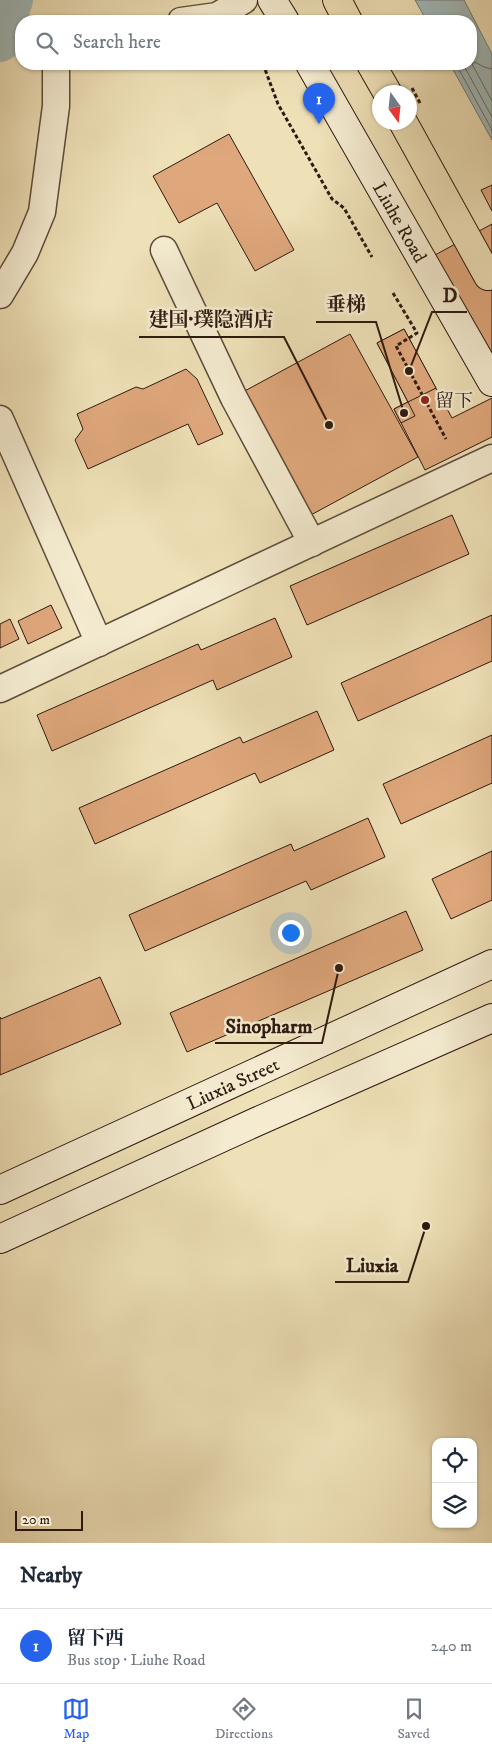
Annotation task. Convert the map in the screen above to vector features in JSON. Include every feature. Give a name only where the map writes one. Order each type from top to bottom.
[{"type":"main road","points":[[272,0],[281,15]]},
{"type":"main road","points":[[337,0],[345,15]]},
{"type":"main road","name":"Liuhe Road","points":[[313,70],[492,382]]},
{"type":"main road","points":[[374,70],[383,85]]},
{"type":"main road","points":[[408,130],[490,281]]},
{"type":"main road","name":"Liuxia Street","points":[[0,1190],[492,964]]},
{"type":"main road","points":[[0,1239],[256,1122],[492,1018]]},
{"type":"street","points":[[219,15],[244,0]]},
{"type":"street","points":[[0,295],[26,253],[42,212],[56,106],[56,70]]},
{"type":"street","points":[[164,250],[234,398],[312,542]]},
{"type":"street","points":[[0,419],[99,643]]},
{"type":"street","points":[[0,689],[492,458]]},
{"type":"path","points":[[265,70],[278,104],[332,199],[344,208],[372,257]]},
{"type":"path","points":[[394,293],[417,333],[396,346],[446,440]]},
{"type":"water","points":[[415,0],[464,0],[472,15],[424,15]]},
{"type":"water","points":[[477,25],[492,54],[492,140],[453,70],[477,70]]},
{"type":"building","points":[[229,134],[294,250],[255,271],[217,203],[179,223],[153,176]]},
{"type":"building","points":[[492,185],[492,211],[481,190]]},
{"type":"building","name":"留下","points":[[492,224],[492,390],[424,261]]},
{"type":"building","name":"留下","points":[[404,329],[452,418],[492,398],[492,437],[425,470],[394,409],[408,402],[377,343]]},
{"type":"building","points":[[404,329],[436,388],[408,402],[377,343]]},
{"type":"building","points":[[350,334],[418,457],[309,516],[241,393]]},
{"type":"building","points":[[186,369],[197,379],[223,434],[198,445],[188,424],[88,469],[75,440],[83,429],[77,414],[136,387],[143,389]]},
{"type":"building","points":[[408,402],[415,416],[401,423],[394,409]]},
{"type":"building","points":[[452,515],[469,554],[307,625],[290,586]]},
{"type":"building","points":[[51,605],[62,628],[28,644],[18,621]]},
{"type":"building","points":[[492,615],[492,661],[358,721],[341,683]]},
{"type":"building","points":[[275,618],[292,657],[217,690],[213,680],[52,751],[37,715],[198,644],[201,650]]},
{"type":"building","points":[[10,619],[19,639],[0,648],[0,624]]},
{"type":"building","points":[[317,711],[334,750],[260,783],[255,773],[95,844],[79,808],[240,737],[243,743]]},
{"type":"building","points":[[492,735],[492,783],[401,824],[383,784]]},
{"type":"building","points":[[368,818],[385,857],[311,890],[306,881],[145,951],[129,915],[291,844],[294,851]]},
{"type":"building","points":[[492,851],[492,900],[451,919],[432,879]]},
{"type":"building","points":[[406,911],[423,950],[187,1052],[170,1013]]},
{"type":"building","points":[[100,977],[121,1024],[0,1075],[0,1017],[1,1019]]},
{"type":"waterway","points":[[0,42],[13,0]]},
{"type":"place","name":"留下西","points":[[319,124]]},
{"type":"place","name":"D","points":[[409,371]]},
{"type":"place","name":"留下","points":[[425,400]]},
{"type":"place","name":"垂梯","points":[[404,413]]},
{"type":"place","name":"建国·璞隐酒店","points":[[329,425]]},
{"type":"place","name":"Sinopharm","points":[[339,968]]},
{"type":"place","name":"Liuxia","points":[[426,1226]]}]
